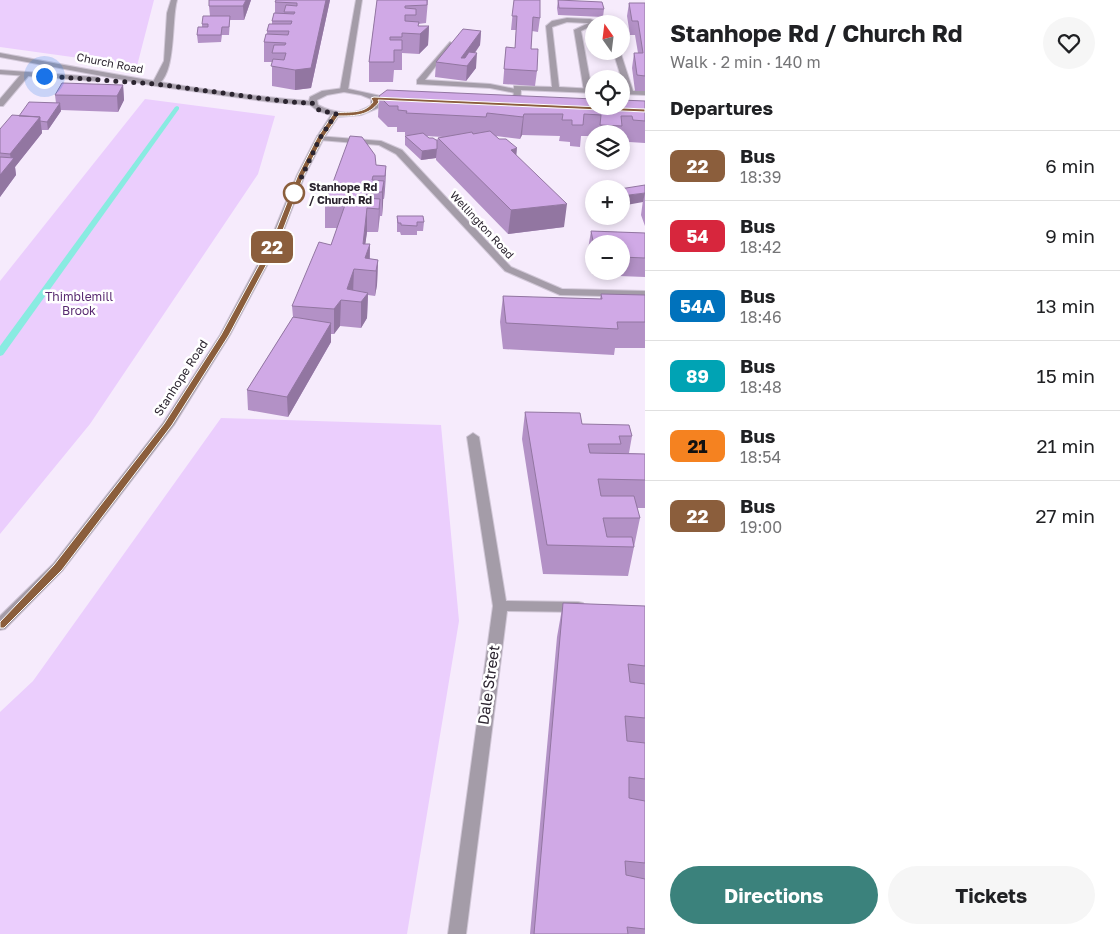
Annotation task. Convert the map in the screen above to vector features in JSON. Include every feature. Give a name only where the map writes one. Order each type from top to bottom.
[{"type":"street","points":[[156,84],[168,61],[170,13],[174,0]]},
{"type":"street","points":[[344,90],[359,0]]},
{"type":"street","points":[[556,90],[549,26],[554,22],[585,22]]},
{"type":"street","points":[[585,27],[577,30],[586,70]]},
{"type":"street","points":[[450,44],[420,82],[490,86],[517,92]]},
{"type":"street","name":"Church Road","points":[[0,55],[156,84],[289,102],[312,103]]},
{"type":"street","name":"Church Road","points":[[0,72],[156,84]]},
{"type":"street","points":[[0,104],[26,74]]},
{"type":"street","points":[[516,104],[517,88],[585,91]]},
{"type":"street","points":[[374,98],[376,102],[371,109],[356,114],[336,114],[319,110],[312,103],[318,95],[344,90],[362,93],[374,98],[401,100]]},
{"type":"street","points":[[630,93],[645,94]]},
{"type":"street","points":[[506,104],[526,105]]},
{"type":"street","name":"Stanhope Road","points":[[0,625],[58,567],[168,425],[225,335],[274,243],[301,175],[320,138],[336,114]]},
{"type":"street","name":"Wellington Road","points":[[320,138],[381,143],[399,152],[508,270],[560,292],[645,294]]},
{"type":"street","name":"Dale Street","points":[[457,934],[500,606],[473,437]]},
{"type":"street","points":[[500,606],[597,607]]},
{"type":"green space","points":[[0,0],[154,0],[137,66],[0,47]]},
{"type":"green space","name":"Thimblemill Brook","points":[[145,99],[275,116],[258,174],[90,424],[0,534],[0,281]]},
{"type":"green space","points":[[221,418],[441,425],[459,621],[407,934],[0,934],[0,712],[33,681]]},
{"type":"building","points":[[209,0],[246,0],[243,6],[209,6]]},
{"type":"building","points":[[276,0],[326,0],[311,68],[295,70],[271,66],[273,59],[284,60],[286,53],[272,53],[274,45],[285,45],[286,43],[264,42],[266,34],[288,35],[289,31],[267,31],[269,24],[291,24],[292,21],[272,21],[274,13],[294,14],[295,12],[284,12],[286,5],[297,6],[297,3],[275,2]]},
{"type":"building","points":[[377,0],[427,0],[427,5],[405,6],[405,8],[416,9],[416,15],[405,15],[405,21],[419,22],[418,26],[429,26],[420,34],[402,33],[402,37],[390,37],[390,40],[402,40],[402,50],[394,50],[394,62],[369,62]]},
{"type":"building","points":[[514,0],[540,0],[540,18],[533,17],[531,49],[538,49],[537,71],[504,69],[506,47],[515,48],[517,16],[512,16]]},
{"type":"building","points":[[558,0],[602,2],[604,9],[559,8]]},
{"type":"building","points":[[629,3],[645,3],[645,76],[637,75],[634,53],[643,53],[638,21],[632,21]]},
{"type":"building","points":[[203,16],[230,16],[229,27],[222,27],[221,35],[197,35],[198,27],[208,27],[208,24],[202,24]]},
{"type":"building","points":[[463,29],[481,31],[461,58],[465,58],[469,52],[477,53],[467,66],[436,62]]},
{"type":"building","points":[[62,83],[123,85],[117,96],[55,95]]},
{"type":"building","points":[[387,90],[585,99],[585,114],[583,125],[572,125],[572,120],[562,120],[563,114],[524,114],[523,117],[487,113],[486,117],[406,113],[407,111],[398,110],[398,106],[389,106],[379,96]]},
{"type":"building","points":[[630,100],[645,101],[645,121],[633,120],[632,116],[621,116],[622,125],[600,125],[601,115],[630,115]]},
{"type":"building","points":[[29,102],[60,103],[47,122],[40,121],[40,117],[19,116]]},
{"type":"building","points":[[12,115],[40,117],[10,154],[0,153],[0,129]]},
{"type":"building","points":[[490,131],[499,139],[506,139],[517,148],[511,150],[567,204],[511,210],[438,138]]},
{"type":"building","points":[[423,133],[429,138],[437,140],[437,149],[422,151],[405,136]]},
{"type":"building","points":[[350,136],[362,137],[375,155],[376,165],[386,166],[385,176],[373,176],[372,180],[384,181],[382,192],[367,192],[366,198],[380,199],[379,209],[367,208],[363,244],[370,244],[365,258],[378,260],[376,271],[354,269],[347,289],[368,293],[361,302],[341,300],[334,309],[292,306],[319,242],[331,245],[345,205],[325,204]]},
{"type":"building","points":[[0,157],[14,158],[0,175]]},
{"type":"building","points":[[645,185],[645,193],[630,195],[630,187]]},
{"type":"building","points":[[397,216],[423,216],[424,222],[417,222],[417,226],[401,225],[401,223],[398,223]]},
{"type":"building","points":[[591,231],[645,233],[645,258],[630,257],[630,235],[592,235]]},
{"type":"building","points":[[601,294],[645,295],[645,322],[617,322],[618,329],[506,323],[503,296],[602,299]]},
{"type":"building","points":[[293,317],[331,323],[287,397],[247,390]]},
{"type":"building","points":[[525,412],[580,413],[582,424],[629,425],[632,436],[619,436],[621,444],[588,444],[590,453],[645,454],[645,480],[598,479],[601,496],[634,496],[640,518],[603,518],[607,537],[632,537],[634,547],[547,545]]},
{"type":"building","points":[[563,603],[645,606],[645,666],[628,664],[630,682],[645,684],[645,718],[625,716],[627,741],[645,743],[645,779],[629,777],[629,798],[645,801],[645,863],[625,861],[626,875],[645,879],[645,929],[627,927],[628,934],[534,934]]},
{"type":"waterway","name":"Thimblemill Brook","points":[[0,353],[177,108]]},
{"type":"bus line","name":"22","points":[[0,625],[58,567],[168,425],[225,335],[274,243],[301,175],[320,138],[336,114],[346,115],[364,112],[375,106],[374,98],[645,111]]},
{"type":"place","name":"Stanhope Rd / Church Rd","points":[[294,193]]},
{"type":"route","points":[[44,76],[156,84],[289,102],[312,103],[319,110],[336,114],[320,138],[294,193]]}]
